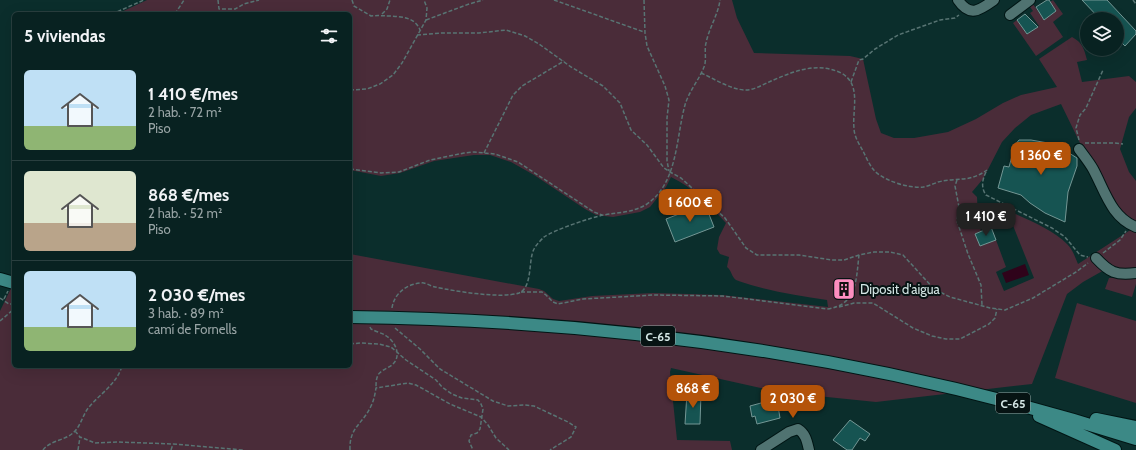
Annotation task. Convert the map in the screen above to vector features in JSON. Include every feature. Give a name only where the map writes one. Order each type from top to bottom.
[{"type":"main road","points":[[0,279],[12,285]]},
{"type":"main road","name":"C-65","points":[[352,317],[575,327],[652,335],[761,351],[851,366],[962,390],[1063,416],[1136,439]]},
{"type":"main road","points":[[962,390],[976,399],[1039,416],[1115,450]]},
{"type":"main road","points":[[1063,416],[1081,417],[1136,427]]},
{"type":"street","points":[[958,0],[967,10],[974,12],[994,0]]},
{"type":"street","points":[[1010,14],[1030,0]]},
{"type":"street","points":[[1079,146],[1093,168],[1112,207],[1119,217],[1134,226]]},
{"type":"street","points":[[1096,258],[1105,267],[1113,272],[1126,274],[1136,273]]},
{"type":"street","points":[[762,450],[789,432],[798,429],[805,436],[809,450]]},
{"type":"path","points":[[117,12],[144,0]]},
{"type":"path","points":[[176,12],[183,0]]},
{"type":"path","points":[[218,0],[219,9],[235,9],[244,4],[259,0]]},
{"type":"path","points":[[352,0],[354,6],[371,16],[382,14],[407,18],[418,25],[420,30]]},
{"type":"path","points":[[382,14],[387,9],[390,0]]},
{"type":"path","points":[[352,90],[367,89],[380,84],[393,75],[402,63],[426,20],[427,8],[424,0]]},
{"type":"path","points":[[426,20],[483,0]]},
{"type":"path","points":[[554,0],[645,32]]},
{"type":"path","points":[[644,0],[647,46],[665,86],[669,100],[667,118],[667,161],[670,172]]},
{"type":"path","points":[[521,292],[527,284],[534,249],[544,238],[552,233],[602,215],[632,212],[648,203],[661,190],[670,172],[686,103],[705,65],[706,43],[719,9],[720,0]]},
{"type":"path","points":[[1133,0],[1136,4]]},
{"type":"path","points":[[967,10],[955,18],[940,20],[898,35],[875,49],[863,59],[859,60],[852,82],[855,97],[854,130],[858,142],[876,172],[886,179],[905,185],[922,187],[940,182],[978,176],[987,170],[983,179],[983,190],[986,195],[1052,228],[1065,237],[1080,255],[1096,258]]},
{"type":"path","points":[[417,35],[441,33],[479,33],[506,30],[525,36],[539,44],[564,62],[603,86],[620,103],[631,130],[647,145],[664,168],[681,178],[725,218],[746,248],[757,255],[779,254],[844,260],[874,252],[890,252],[903,255],[934,289],[950,297],[982,306],[1005,310],[1033,298],[1076,272],[1120,240],[1134,226]]},
{"type":"path","points":[[484,153],[513,95],[522,86],[564,62]]},
{"type":"path","points":[[701,73],[729,86],[748,90],[793,71],[807,68],[828,69],[842,74],[852,82]]},
{"type":"path","points":[[1079,146],[1076,128],[1080,115],[1086,108],[1103,70]]},
{"type":"path","points":[[1090,142],[1123,144]]},
{"type":"path","points":[[352,169],[399,172],[430,160],[464,153],[484,153],[518,162],[594,212],[602,215]]},
{"type":"path","points":[[957,180],[955,186],[959,207],[957,221],[968,254],[981,285],[982,306]]},
{"type":"path","points":[[837,307],[851,296],[856,279],[859,255]]},
{"type":"path","points":[[550,450],[571,437],[576,428],[568,422],[534,406],[508,406],[493,401],[440,370],[420,349],[391,325],[390,318],[393,302],[398,293],[404,288],[422,282],[435,287],[489,295],[542,292],[553,302],[558,304],[583,299],[654,295],[723,296],[827,309],[854,303],[873,303],[913,328],[932,336],[946,339],[960,339],[989,324],[995,318],[998,309]]},
{"type":"path","points":[[4,299],[12,285]]},
{"type":"path","points":[[0,298],[4,299],[9,304],[12,304]]},
{"type":"path","points":[[0,322],[12,311]]},
{"type":"path","points":[[350,450],[350,440],[355,428],[371,406],[378,375],[384,369],[392,365],[396,360],[397,353],[397,348],[391,340],[385,335],[371,329],[368,323]]},
{"type":"path","points":[[352,344],[379,344],[391,347],[397,353],[436,380],[442,388],[462,398],[478,400],[482,409],[480,429],[477,433],[471,435],[469,441],[473,450]]},
{"type":"path","points":[[43,450],[46,446],[65,439],[75,431],[88,408],[118,378],[121,368]]},
{"type":"path","points":[[376,388],[408,383],[416,385],[450,404],[481,417],[496,438],[509,450]]},
{"type":"path","points":[[75,431],[80,437],[95,443],[118,442],[173,444],[243,450]]},
{"type":"path","points":[[78,450],[80,437]]},
{"type":"path","points":[[172,450],[173,444]]},
{"type":"shaded area","points":[[147,0],[732,0],[737,18],[754,53],[850,56],[863,59],[876,119],[881,133],[894,138],[914,138],[948,132],[1021,95],[1057,87],[1039,59],[1072,37],[1080,44],[1080,56],[1086,56],[1087,60],[1077,62],[1082,82],[1129,76],[1136,82],[1136,108],[1129,117],[1120,149],[1129,172],[1136,181],[1136,267],[1133,269],[1106,269],[1083,282],[1067,294],[1032,384],[876,402],[778,392],[671,368],[670,372],[677,440],[730,441],[732,450],[0,450],[0,311],[12,286],[12,368],[352,368],[352,254],[539,289],[544,291],[553,299],[559,301],[592,296],[653,293],[722,295],[828,307],[827,300],[770,290],[736,280],[727,267],[729,257],[720,254],[717,249],[719,237],[726,223],[707,203],[687,186],[671,177],[666,187],[650,207],[640,212],[613,217],[596,215],[534,175],[511,162],[490,155],[474,155],[434,161],[400,173],[381,176],[352,170],[352,12],[121,12]],"holes":[[[1061,104],[1080,143],[1079,149],[1119,217],[1135,227],[1078,264],[1071,249],[1061,238],[1034,222],[995,205],[992,210],[992,220],[994,225],[1010,218],[1034,278],[1004,291],[996,272],[1006,267],[996,240],[980,246],[975,234],[981,231],[978,217],[977,197],[972,192],[983,179],[1002,142],[1015,128],[1031,115]]]},
{"type":"shaded area","points":[[1053,0],[1063,14],[1053,22],[1063,37],[1036,56],[1013,23],[1017,20],[1027,34],[1039,26],[1030,13],[1033,11],[1030,7],[1033,4],[1044,20],[1056,11],[1050,2]]},
{"type":"shaded area","points":[[1025,264],[1029,275],[1006,283],[1002,273]]},
{"type":"shaded area","points":[[1136,276],[1136,284],[1132,297],[1105,289],[1109,278]]},
{"type":"shaded area","points":[[1077,303],[1136,321],[1136,403],[1055,378]]},
{"type":"building","points":[[1049,0],[1056,11],[1044,20],[1036,7]]},
{"type":"building","points":[[1082,0],[1107,0],[1118,12],[1093,12]]},
{"type":"building","points":[[1025,14],[1038,27],[1027,34],[1017,20]]},
{"type":"building","points":[[1124,18],[1136,31],[1136,34],[1125,46]]},
{"type":"building","points":[[1019,140],[1031,140],[1048,143],[1061,148],[1077,158],[1077,166],[1068,192],[1065,222],[1045,213],[1021,195],[998,188],[1004,166],[1009,167],[1015,145]]},
{"type":"building","points":[[705,204],[714,227],[675,242],[666,219]]},
{"type":"building","points":[[991,227],[996,240],[980,246],[975,234]]},
{"type":"building","points":[[687,393],[701,393],[700,424],[685,424]]},
{"type":"building","points":[[772,400],[774,407],[778,406],[780,418],[757,424],[755,416],[752,417],[750,406]]},
{"type":"building","points":[[850,420],[870,434],[865,441],[860,438],[852,450],[847,450],[833,440]]},
{"type":"place","name":"Diposit d'aigua","points":[[844,289]]}]
